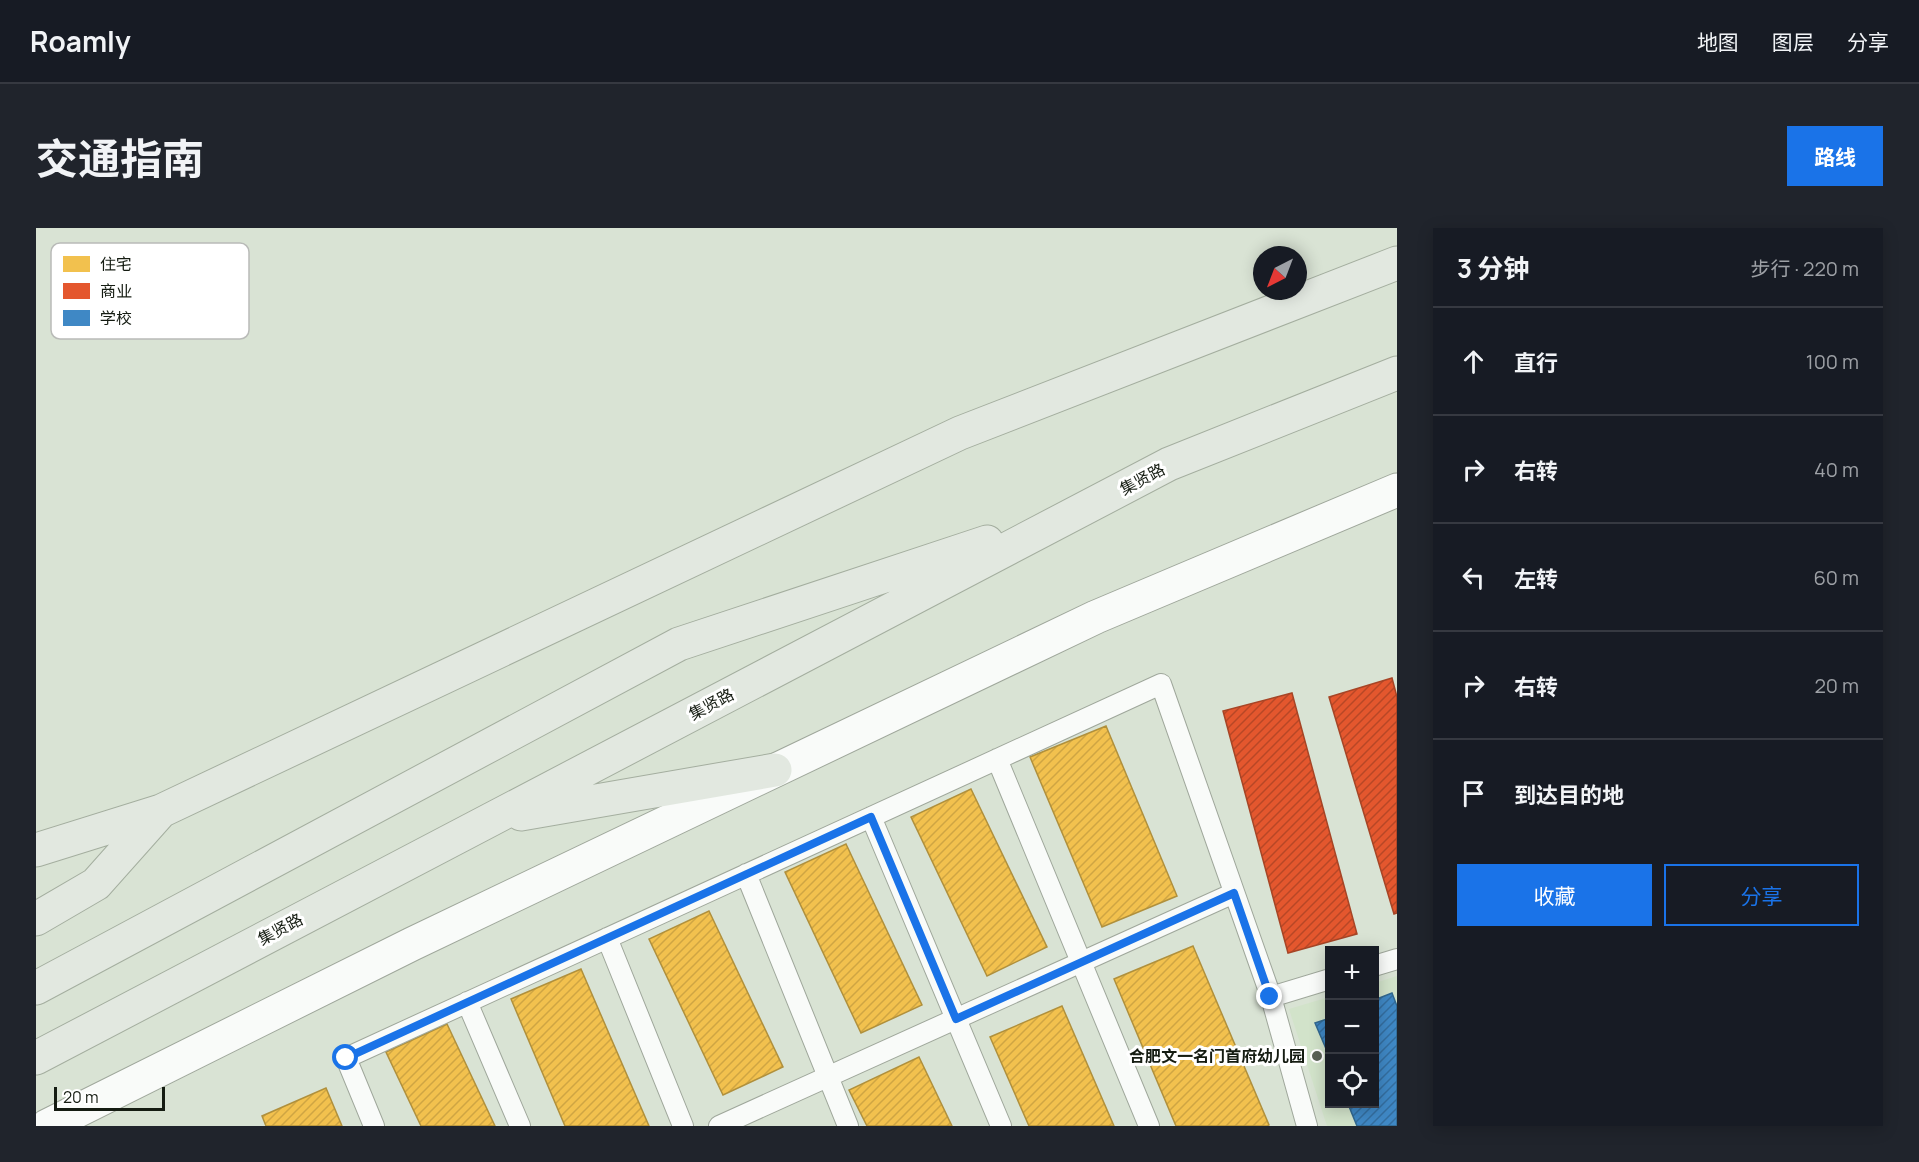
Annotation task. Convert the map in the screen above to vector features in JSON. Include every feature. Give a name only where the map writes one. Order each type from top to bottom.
[{"type":"highway","points":[[36,850],[160,811],[960,433],[1397,263]]},
{"type":"highway","name":"集贤路","points":[[36,1058],[1169,464],[1397,373]]},
{"type":"highway","points":[[36,988],[679,644],[1083,510]]},
{"type":"highway","points":[[490,820],[775,770]]},
{"type":"highway","points":[[36,919],[96,884],[160,811]]},
{"type":"street","points":[[47,1126],[411,944],[1096,617],[1397,490]]},
{"type":"lane","points":[[374,1126],[346,1058],[1161,684],[1270,997],[1307,1126]]},
{"type":"lane","points":[[997,759],[1149,1126]]},
{"type":"lane","points":[[871,817],[1001,1126]]},
{"type":"lane","points":[[746,874],[848,1126]]},
{"type":"lane","points":[[719,1126],[1234,893]]},
{"type":"lane","points":[[607,938],[683,1126]]},
{"type":"lane","points":[[1379,964],[1397,959]]},
{"type":"lane","points":[[1270,997],[1325,981]]},
{"type":"lane","points":[[467,1002],[520,1126]]},
{"type":"shaded area","name":"合肥文一名门首府幼儿园","points":[[1397,976],[1397,1126],[1327,1126],[1289,1009],[1325,998],[1325,1108],[1379,1108],[1379,982]]},
{"type":"building: 住宅","points":[[1106,726],[1177,896],[1102,927],[1030,757]]},
{"type":"building: 住宅","points":[[971,789],[1047,947],[987,976],[911,817]]},
{"type":"building: 住宅","points":[[846,844],[922,1005],[861,1033],[785,872]]},
{"type":"building: 住宅","points":[[709,911],[783,1067],[723,1095],[649,939]]},
{"type":"building: 住宅","points":[[1193,946],[1269,1125],[1267,1126],[1176,1126],[1114,979]]},
{"type":"building: 住宅","points":[[581,969],[649,1126],[565,1126],[511,999]]},
{"type":"building: 住宅","points":[[1062,1006],[1114,1126],[1029,1126],[990,1037]]},
{"type":"building: 住宅","points":[[447,1024],[495,1126],[421,1126],[386,1052]]},
{"type":"building: 住宅","points":[[919,1057],[952,1126],[867,1126],[849,1090]]},
{"type":"building: 住宅","points":[[326,1088],[342,1126],[266,1126],[262,1116]]},
{"type":"building: 商业","points":[[1392,678],[1397,697],[1397,913],[1394,914],[1329,697]]},
{"type":"building: 商业","points":[[1292,693],[1357,934],[1288,953],[1223,711]]},
{"type":"building: 学校","points":[[1392,993],[1397,1006],[1397,1126],[1357,1126],[1350,1108],[1379,1108],[1379,998]]},
{"type":"building: 学校","points":[[1325,1020],[1325,1046],[1315,1023]]},
{"type":"place","name":"合肥文一名门首府幼儿园","points":[[1317,1056]]},
{"type":"route","points":[[346,1058],[871,817],[956,1019],[1234,893],[1270,997]]}]
